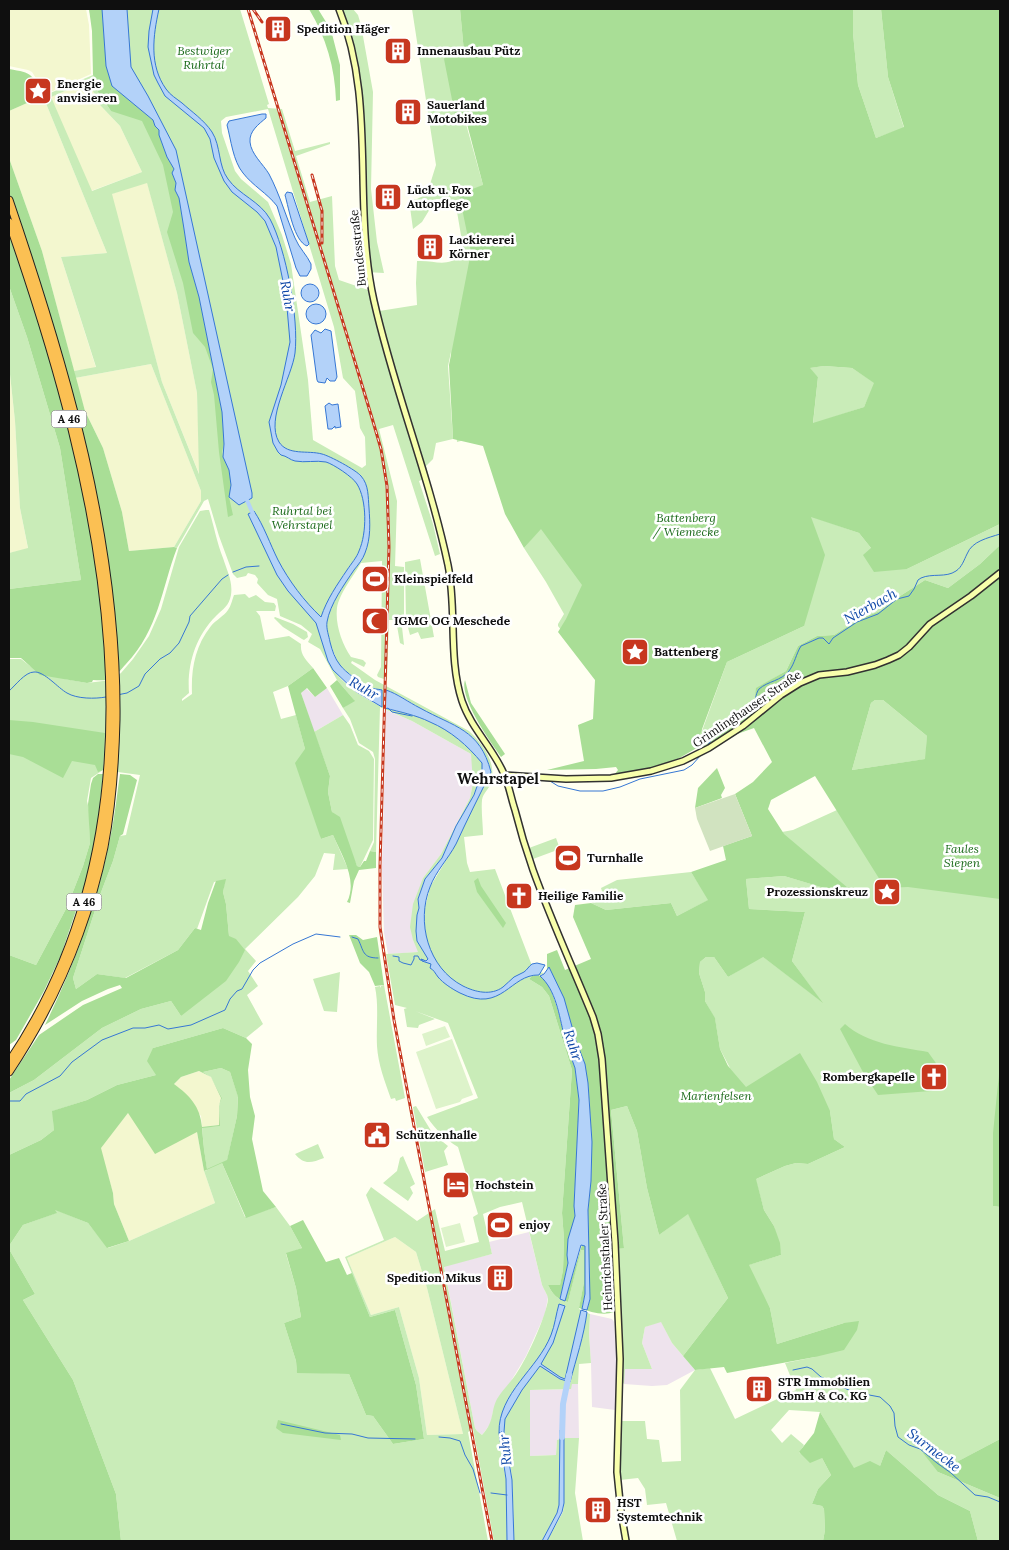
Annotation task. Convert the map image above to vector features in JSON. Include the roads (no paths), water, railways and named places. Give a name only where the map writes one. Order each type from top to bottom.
[{"type":"highway","name":"A 46","points":[[9,200],[56,348],[77,426],[96,513],[109,598],[116,680],[116,734],[104,845],[91,900],[72,954],[49,1005],[9,1072]]},
{"type":"highway","name":"A 46","points":[[9,222],[50,350],[77,452],[98,560],[105,622],[110,705],[110,788],[84,902],[65,956],[40,1009],[9,1062]]},
{"type":"main road","name":"Bundesstraße","points":[[339,9],[349,36],[360,93],[364,222],[370,283],[393,374],[426,480],[441,537],[451,583],[456,664],[460,692],[470,719],[497,759],[504,775]]},
{"type":"main road","name":"Grimlinghauser Straße","points":[[504,775],[566,779],[611,778],[660,769],[683,762],[743,726],[785,692],[800,683],[819,675],[847,672],[875,665],[899,655],[930,624],[971,596],[1000,572]]},
{"type":"main road","name":"Heinrichsthaler Straße","points":[[504,775],[531,866],[598,1034],[602,1059],[615,1243],[620,1359],[617,1472],[626,1541]]},
{"type":"water","points":[[102,9],[127,9],[131,67],[176,150],[252,493],[252,498],[239,505],[229,497],[231,485],[229,470],[223,457],[222,412],[199,297],[189,262],[179,198],[175,190],[176,183],[172,173],[174,169],[167,157],[159,130],[153,120],[112,86],[106,66]]},
{"type":"water","points":[[153,9],[159,9],[154,50],[157,70],[161,80],[169,93],[198,116],[212,132],[217,143],[225,174],[233,185],[266,213],[276,232],[281,248],[290,284],[296,339],[293,363],[277,410],[275,422],[279,442],[293,451],[322,454],[337,460],[358,473],[367,487],[370,525],[367,547],[362,560],[334,602],[327,627],[338,663],[363,684],[370,688],[382,690],[382,707],[355,691],[333,670],[328,661],[316,623],[288,591],[277,575],[248,514],[254,511],[287,576],[321,617],[329,598],[357,556],[362,544],[365,526],[363,499],[355,481],[338,468],[326,462],[293,460],[281,455],[273,443],[269,422],[281,385],[290,342],[286,296],[276,247],[265,221],[232,192],[224,181],[214,158],[210,139],[204,128],[165,96],[158,83],[154,75],[148,47]]},
{"type":"water","points":[[266,114],[266,118],[251,134],[251,146],[255,155],[269,174],[297,242],[311,264],[311,269],[307,276],[300,276],[296,268],[277,206],[243,173],[237,163],[233,150],[227,125],[229,121]]},
{"type":"water","points":[[287,192],[292,193],[309,244],[307,246],[302,243],[295,231],[285,195]]},
{"type":"water","points":[[310,284],[316,287],[319,293],[316,299],[310,302],[304,299],[301,293],[304,287]]},
{"type":"water","points":[[316,304],[323,307],[326,314],[323,321],[316,324],[309,321],[306,314],[309,307]]},
{"type":"water","points":[[325,329],[331,331],[337,377],[335,381],[330,381],[327,378],[325,383],[318,382],[317,380],[311,335],[315,330],[321,333]]},
{"type":"water","points":[[329,403],[332,405],[338,404],[341,427],[335,428],[335,426],[332,429],[328,429],[325,406]]},
{"type":"water","points":[[386,690],[464,731],[473,738],[486,758],[491,772],[456,844],[430,887],[424,915],[428,943],[433,956],[451,978],[463,986],[483,992],[498,990],[532,964],[545,965],[539,975],[529,976],[520,980],[496,996],[486,999],[474,998],[460,993],[445,984],[430,968],[431,964],[422,961],[421,959],[426,961],[428,959],[417,941],[416,931],[419,908],[418,899],[425,879],[442,858],[456,826],[474,795],[482,772],[482,763],[464,744],[438,726],[419,717],[385,708]]},
{"type":"water","points":[[549,967],[564,998],[576,1041],[585,1064],[588,1083],[592,1142],[588,1210],[590,1299],[587,1310],[582,1309],[585,1294],[585,1246],[581,1245],[565,1301],[560,1299],[568,1263],[568,1239],[575,1216],[579,1100],[575,1068],[563,1038],[564,1035],[556,1003],[550,988],[540,976]]},
{"type":"water","points":[[559,1304],[565,1306],[553,1343],[541,1364],[565,1379],[581,1310],[587,1312],[582,1339],[570,1382],[560,1379],[540,1366],[522,1390],[505,1419],[504,1432],[512,1480],[514,1541],[507,1541],[506,1479],[499,1433],[500,1419],[505,1406],[512,1393],[545,1347],[552,1331]]},
{"type":"water","points":[[560,1430],[564,1430],[564,1503],[562,1512],[547,1541],[542,1541],[557,1513],[559,1505]]},
{"type":"waterway","points":[[246,498],[253,514]]},
{"type":"waterway","name":"Nierbach","points":[[706,747],[714,737],[753,707],[759,689],[782,677],[789,671],[801,646],[819,638],[823,638],[829,644],[833,638],[857,622],[878,614],[897,599],[909,596],[921,578],[956,571],[973,546],[1000,534]]},
{"type":"waterway","points":[[233,572],[246,567],[259,566]]},
{"type":"waterway","points":[[117,695],[127,693],[139,686],[145,674],[160,659],[170,653],[179,643],[190,616],[222,579],[228,575]]},
{"type":"waterway","points":[[9,691],[24,677],[38,672],[71,695],[86,698],[106,697]]},
{"type":"waterway","points":[[388,708],[392,712],[412,716]]},
{"type":"waterway","name":"Nierbach","points":[[527,779],[550,781],[558,786],[580,791],[603,791],[640,779],[684,770],[692,765],[701,755]]},
{"type":"waterway","name":"Nierbach","points":[[489,776],[498,776]]},
{"type":"waterway","points":[[9,1101],[20,1101],[26,1094],[60,1076],[72,1062],[102,1040],[133,1028],[159,1025],[168,1029],[191,1025],[225,1010],[230,999],[237,991],[242,989],[253,970],[260,963],[293,944],[316,934],[340,937]]},
{"type":"waterway","points":[[352,937],[358,939],[366,955],[378,958]]},
{"type":"waterway","points":[[393,956],[399,957],[399,961],[411,965],[414,956],[418,956],[420,960],[423,960]]},
{"type":"waterway","name":"Surmecke","points":[[793,1370],[807,1367],[821,1377],[853,1392],[880,1397],[890,1406],[894,1413],[898,1437],[909,1445],[920,1449],[975,1495],[988,1497],[1000,1502]]},
{"type":"waterway","name":"Ruhr","points":[[562,1437],[563,1404],[569,1375]]},
{"type":"waterway","points":[[281,1424],[325,1433],[352,1434],[368,1438],[415,1439]]},
{"type":"waterway","points":[[439,1437],[460,1441],[473,1469],[480,1493]]},
{"type":"waterway","points":[[491,1493],[507,1495]]},
{"type":"railway","points":[[248,9],[372,418],[381,449],[387,486],[389,547],[380,927],[394,1020],[492,1541]]},
{"type":"railway","points":[[253,9],[262,22]]},
{"type":"railway","points":[[312,175],[322,211],[322,243]]},
{"type":"place","name":"Spedition Häger","points":[[278,29]]},
{"type":"place","name":"Innenausbau Pütz","points":[[398,51]]},
{"type":"place","name":"Energie anvisieren","points":[[38,91]]},
{"type":"place","name":"Sauerland Motobikes","points":[[408,112]]},
{"type":"place","name":"Lück u. Fox Autopflege","points":[[388,197]]},
{"type":"place","name":"Lackiererei Körner","points":[[430,247]]},
{"type":"place","name":"Kleinspielfeld","points":[[375,579]]},
{"type":"place","name":"IGMG OG Meschede","points":[[375,621]]},
{"type":"place","name":"Battenberg","points":[[635,652]]},
{"type":"place","name":"Turnhalle","points":[[568,858]]},
{"type":"place","name":"Prozessionskreuz","points":[[887,892]]},
{"type":"place","name":"Heilige Familie","points":[[519,896]]},
{"type":"place","name":"Rombergkapelle","points":[[934,1077]]},
{"type":"place","name":"Schützenhalle","points":[[377,1135]]},
{"type":"place","name":"Hochstein","points":[[456,1185]]},
{"type":"place","name":"enjoy","points":[[500,1225]]},
{"type":"place","name":"Spedition Mikus","points":[[500,1278]]},
{"type":"place","name":"STR Immobilien GbmH & Co. KG","points":[[759,1389]]},
{"type":"place","name":"HST Systemtechnik","points":[[598,1510]]},
{"type":"district","name":"Wehrstapel","points":[[498,779]]},
{"type":"park label","name":"Bestwiger Ruhrtal","points":[[204,58]]},
{"type":"park label","name":"Ruhrtal bei Wehrstapel","points":[[302,518]]},
{"type":"park label","name":"Battenberg / Wiemecke","points":[[686,525]]},
{"type":"park label","name":"Faules Siepen","points":[[962,856]]},
{"type":"park label","name":"Marienfelsen","points":[[716,1096]]}]
